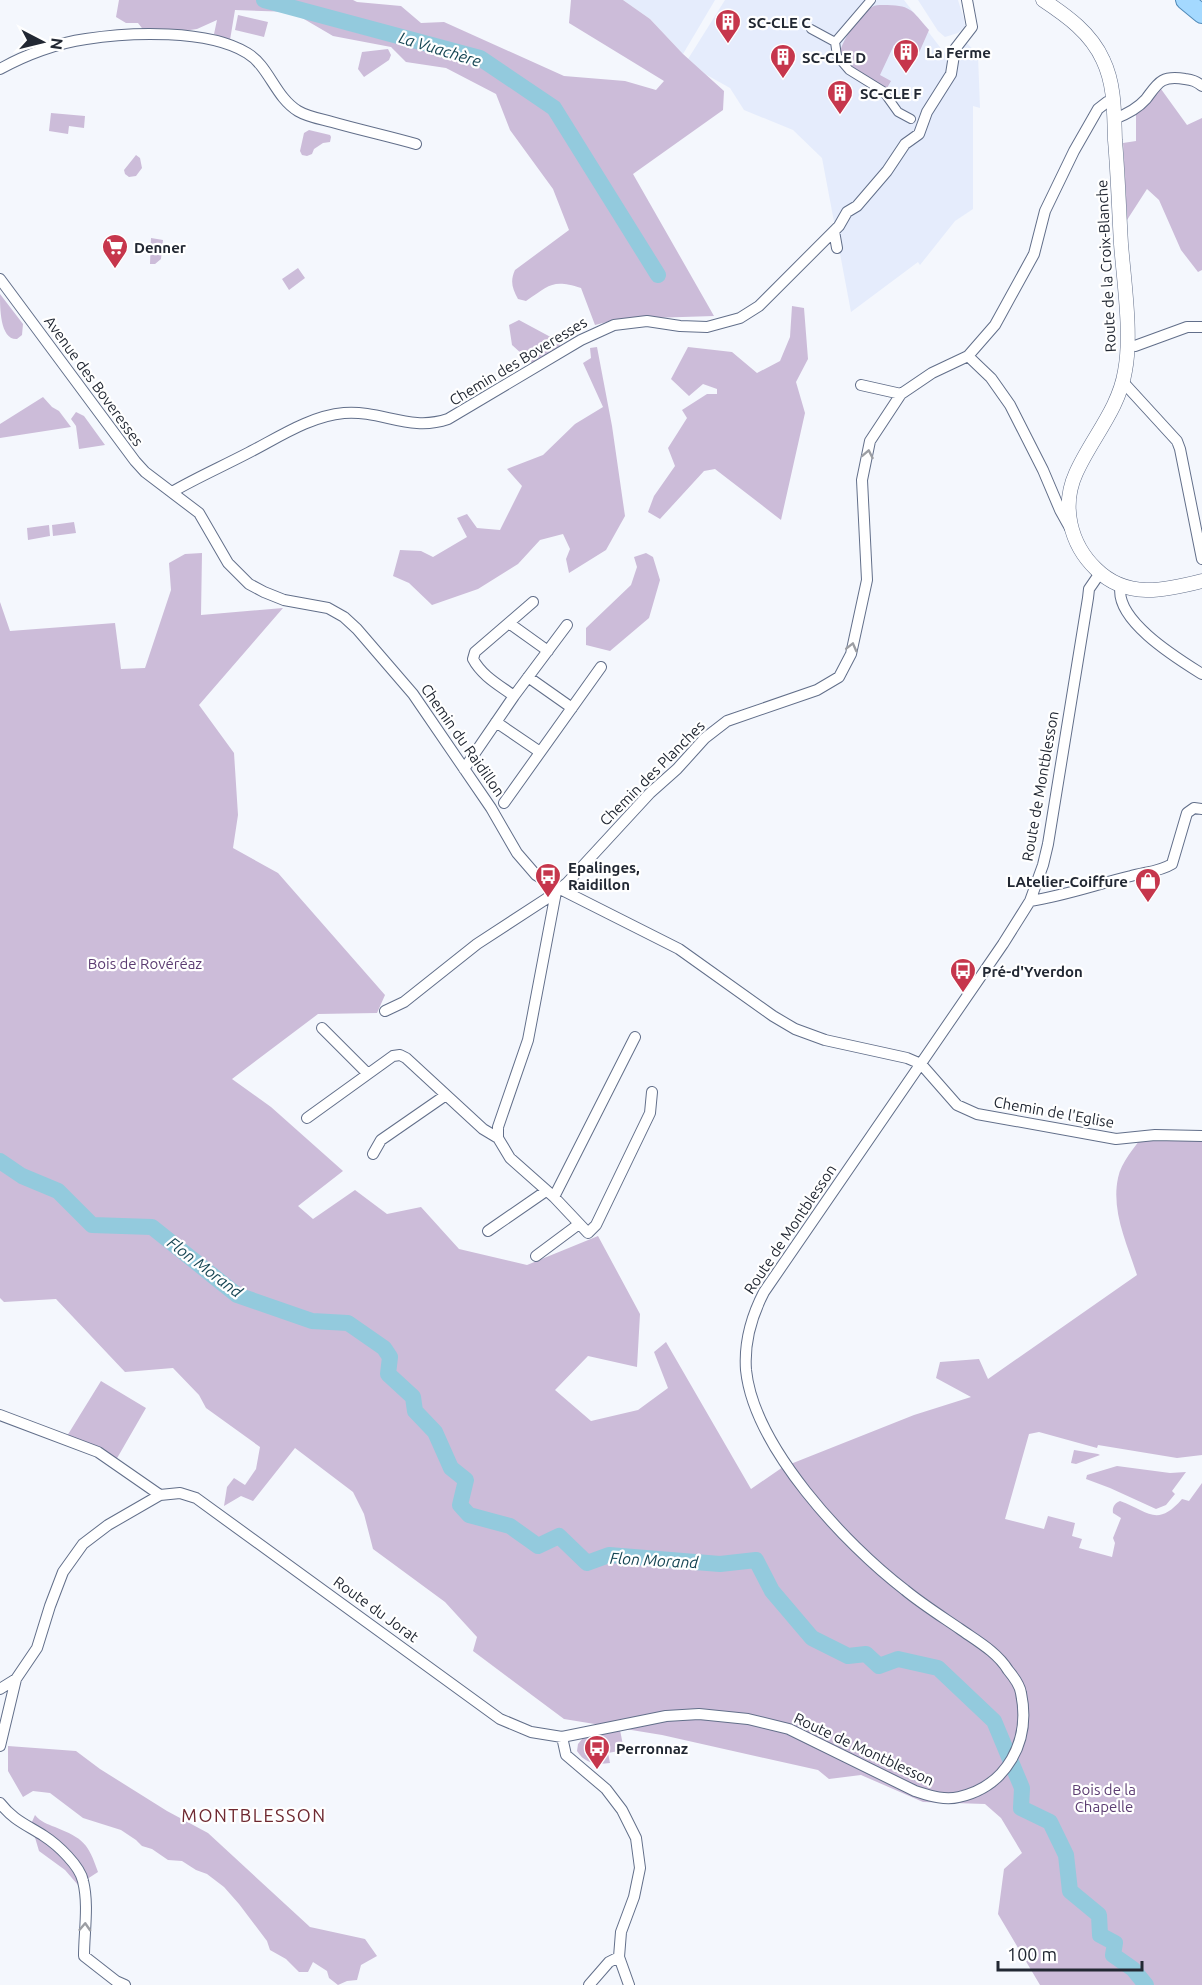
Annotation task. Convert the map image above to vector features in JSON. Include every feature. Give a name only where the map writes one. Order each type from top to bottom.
[{"type":"main road","points":[[1185,0],[1202,14]]},
{"type":"street","points":[[871,0],[836,42],[837,56],[849,70],[883,91],[898,112],[911,119]]},
{"type":"street","name":"Chemin des Boveresses","points":[[172,492],[300,427],[325,417],[342,413],[360,413],[425,425],[448,419],[581,340],[614,325],[646,321],[700,327],[715,326],[740,318],[759,306],[842,223],[847,212],[857,206],[881,178],[904,144],[919,134],[927,112],[951,74],[956,49],[972,27],[967,0]]},
{"type":"street","name":"Route de la Croix-Blanche","points":[[1043,0],[1077,25],[1096,47],[1107,68],[1113,100],[1127,348],[1123,382],[1113,407],[1076,473],[1071,490],[1069,512],[1073,534],[1080,550],[1100,573],[1130,589],[1151,591],[1174,589],[1202,581]]},
{"type":"street","points":[[811,29],[836,42]]},
{"type":"street","points":[[0,69],[45,50],[85,39],[186,35],[233,46],[248,53],[297,110],[307,115],[416,144]]},
{"type":"street","points":[[1114,119],[1134,109],[1153,87],[1164,79],[1179,78],[1197,81],[1202,86]]},
{"type":"street","name":"Chemin des Planches","points":[[558,890],[573,878],[634,810],[677,769],[705,738],[728,721],[817,690],[840,677],[851,654],[867,580],[862,480],[870,441],[901,394],[932,373],[968,356],[995,325],[1034,254],[1045,211],[1078,144],[1098,109],[1113,100]]},
{"type":"street","points":[[834,231],[837,248]]},
{"type":"street","name":"Avenue des Boveresses","points":[[0,279],[135,461],[145,472],[172,492]]},
{"type":"street","points":[[1135,346],[1187,327],[1202,327]]},
{"type":"street","points":[[968,356],[991,378],[1010,405],[1073,534]]},
{"type":"street","points":[[1123,382],[1177,441],[1202,559]]},
{"type":"street","points":[[861,385],[901,394]]},
{"type":"street","name":"Chemin du Raidillon","points":[[172,492],[199,513],[228,562],[249,584],[284,600],[328,608],[351,623],[402,680],[492,808],[524,861],[537,874],[558,890],[680,949],[773,1016],[795,1029],[825,1040],[907,1058],[921,1064]]},
{"type":"street","name":"Route de Montblesson","points":[[562,1737],[666,1716],[699,1713],[748,1719],[789,1729],[915,1791],[934,1797],[957,1798],[983,1789],[995,1781],[1018,1749],[1023,1718],[1021,1692],[1007,1667],[992,1651],[904,1589],[857,1548],[822,1511],[806,1492],[766,1430],[757,1412],[746,1369],[749,1329],[754,1311],[764,1292],[1004,944],[1030,901],[1048,844],[1089,589],[1100,573]]},
{"type":"street","points":[[1121,585],[1120,602],[1132,619],[1168,653],[1202,674]]},
{"type":"street","points":[[514,696],[490,680],[473,659],[475,652],[533,602]]},
{"type":"street","points":[[509,623],[548,651]]},
{"type":"street","points":[[464,770],[514,696],[567,625]]},
{"type":"street","points":[[504,803],[601,667]]},
{"type":"street","points":[[528,677],[572,708]]},
{"type":"street","points":[[496,722],[540,752]]},
{"type":"street","points":[[1030,901],[1064,895],[1164,869],[1172,864],[1187,813],[1194,808],[1202,809]]},
{"type":"street","points":[[385,1011],[404,1002],[477,944],[558,890]]},
{"type":"street","points":[[498,1138],[498,1127],[528,1040],[558,890]]},
{"type":"street","points":[[322,1029],[368,1074]]},
{"type":"street","points":[[488,1231],[550,1194],[635,1037]]},
{"type":"street","points":[[307,1118],[393,1056],[399,1055],[406,1058],[483,1129],[498,1138],[510,1158],[588,1233],[596,1226],[650,1113],[652,1092]]},
{"type":"street","name":"Chemin de l'Eglise","points":[[921,1064],[957,1105],[977,1114],[1116,1139],[1155,1135],[1202,1136]]},
{"type":"street","points":[[373,1154],[381,1140],[446,1095]]},
{"type":"street","points":[[536,1256],[579,1224]]},
{"type":"street","points":[[0,1415],[98,1452],[160,1495],[108,1525],[83,1544],[63,1572],[37,1648],[16,1679],[0,1746]]},
{"type":"street","name":"Route du Jorat","points":[[160,1495],[180,1493],[196,1498],[500,1719],[531,1732],[562,1737]]},
{"type":"street","points":[[0,1689],[16,1679]]},
{"type":"street","points":[[562,1737],[566,1755],[606,1789],[622,1810],[636,1838],[640,1868],[634,1897],[621,1932],[619,1957],[629,1985]]},
{"type":"street","points":[[0,1803],[10,1816],[47,1837],[67,1854],[83,1879],[86,1907],[84,1956],[116,1981],[125,1985]]},
{"type":"street","points":[[589,1985],[609,1962],[619,1957]]},
{"type":"shaded area","points":[[623,0],[715,0],[683,54],[650,19]]},
{"type":"shaded area","points":[[725,0],[904,0],[946,55],[958,52],[966,42],[978,55],[980,108],[973,106],[973,209],[955,221],[920,265],[918,262],[851,312],[822,158],[793,130],[744,110],[730,88],[705,74],[688,59]]},
{"type":"shaded area","points":[[918,0],[958,0],[965,26],[958,33],[945,37],[938,31]]},
{"type":"green space","points":[[119,0],[353,0],[401,6],[421,23],[444,22],[564,76],[625,81],[656,90],[664,81],[569,23],[571,0],[623,0],[650,19],[683,54],[724,91],[723,110],[633,174],[714,316],[619,319],[595,325],[581,288],[557,284],[546,287],[526,301],[518,299],[512,284],[515,270],[569,230],[553,189],[510,130],[496,94],[446,68],[406,62],[391,47],[333,36],[292,12],[235,10],[230,40],[214,34],[217,20],[197,29],[148,36],[138,23],[126,23],[116,17]]},
{"type":"green space","points":[[877,5],[899,6],[910,10],[929,30],[918,55],[894,45],[880,75],[891,81],[887,88],[855,69],[840,52],[857,20],[867,10]]},
{"type":"green space","points":[[238,15],[268,22],[264,37],[235,30]]},
{"type":"green space","points":[[388,49],[391,55],[389,60],[364,77],[358,69],[362,52]]},
{"type":"green space","points":[[1161,89],[1187,125],[1202,118],[1202,270],[1198,272],[1181,250],[1159,200],[1147,189],[1127,220],[1123,143],[1136,141],[1136,111],[1149,102]]},
{"type":"green space","points":[[51,113],[85,116],[84,128],[69,126],[68,134],[49,131]]},
{"type":"green space","points":[[309,130],[331,137],[330,142],[323,143],[307,156],[302,155],[300,151],[304,133]]},
{"type":"green space","points":[[136,155],[140,158],[142,168],[136,176],[129,177],[124,170]]},
{"type":"green space","points":[[151,238],[163,240],[161,259],[155,264],[150,264]]},
{"type":"green space","points":[[298,268],[305,278],[289,290],[282,279]]},
{"type":"green space","points":[[0,294],[23,324],[22,335],[17,339],[11,338],[4,329]]},
{"type":"green space","points":[[792,306],[804,308],[808,359],[796,382],[805,413],[781,520],[715,469],[704,471],[660,519],[648,512],[654,496],[675,466],[668,448],[687,418],[682,410],[707,394],[717,394],[717,389],[703,384],[689,396],[671,379],[688,347],[732,352],[757,373],[780,361],[790,337]]},
{"type":"green space","points":[[519,320],[558,341],[561,348],[533,364],[512,345],[509,325]]},
{"type":"green space","points":[[597,347],[612,426],[625,516],[606,550],[569,573],[566,559],[570,549],[563,534],[540,540],[518,564],[478,589],[432,605],[409,583],[393,576],[400,550],[421,551],[433,557],[467,537],[457,518],[467,514],[477,528],[500,530],[522,486],[507,469],[543,455],[575,424],[603,407],[583,363],[591,358],[590,348]]},
{"type":"green space","points":[[43,397],[59,411],[71,427],[0,438],[0,424]]},
{"type":"green space","points":[[76,412],[84,416],[105,445],[79,449],[76,426],[71,419]]},
{"type":"green space","points":[[74,522],[76,533],[53,536],[52,525]]},
{"type":"green space","points":[[49,525],[50,536],[28,540],[27,528]]},
{"type":"green space","name":"Bois de Rovéréaz","points":[[202,553],[201,615],[283,608],[199,705],[234,753],[238,815],[233,848],[278,873],[385,995],[377,1013],[318,1014],[232,1079],[271,1107],[343,1171],[298,1206],[313,1219],[355,1190],[387,1214],[421,1207],[459,1249],[527,1265],[598,1236],[640,1314],[637,1367],[588,1356],[555,1390],[591,1421],[638,1410],[668,1388],[654,1352],[666,1342],[751,1489],[783,1467],[914,1415],[971,1397],[936,1378],[940,1362],[979,1359],[988,1379],[1137,1275],[1118,1215],[1116,1190],[1122,1166],[1145,1133],[1202,1136],[1202,1455],[1177,1458],[1098,1445],[1097,1448],[1039,1432],[1029,1434],[1005,1519],[1044,1529],[1048,1516],[1075,1523],[1072,1536],[1082,1539],[1079,1548],[1112,1557],[1115,1543],[1113,1538],[1121,1518],[1113,1513],[1113,1507],[1117,1503],[1120,1501],[1152,1515],[1159,1515],[1166,1513],[1182,1499],[1189,1501],[1202,1483],[1202,1985],[1040,1985],[998,1914],[1004,1869],[1022,1853],[1001,1818],[985,1804],[923,1802],[861,1775],[829,1779],[818,1770],[662,1735],[564,1719],[473,1651],[477,1637],[445,1602],[373,1549],[364,1514],[353,1492],[295,1448],[253,1501],[241,1496],[224,1506],[227,1487],[234,1478],[245,1485],[256,1469],[260,1447],[206,1408],[199,1395],[173,1368],[125,1372],[56,1299],[4,1302],[0,1298],[0,602],[10,631],[115,623],[121,669],[145,668],[171,590],[169,563],[185,554]]},
{"type":"green space","points":[[646,553],[653,557],[660,580],[649,618],[610,651],[586,645],[586,628],[631,585],[637,567],[634,557]]},
{"type":"green space","points":[[101,1381],[146,1408],[116,1460],[67,1436]]},
{"type":"green space","points":[[1074,1450],[1100,1455],[1076,1464],[1071,1463]]},
{"type":"green space","points":[[1117,1466],[1170,1473],[1186,1472],[1172,1491],[1175,1494],[1166,1505],[1156,1509],[1086,1479],[1087,1475]]},
{"type":"green space","points":[[620,1730],[624,1750],[608,1753],[610,1763],[592,1763],[584,1759],[577,1751],[578,1744],[583,1738]]},
{"type":"green space","points":[[8,1746],[76,1751],[100,1769],[167,1811],[208,1833],[310,1927],[365,1939],[377,1956],[361,1965],[357,1980],[338,1985],[329,1978],[327,1971],[313,1962],[308,1972],[299,1972],[286,1959],[270,1950],[267,1941],[239,1904],[224,1887],[207,1874],[182,1861],[168,1860],[152,1849],[142,1846],[121,1830],[83,1818],[50,1793],[33,1791],[23,1797],[8,1771]]},
{"type":"green space","points":[[35,1815],[84,1843],[98,1872],[78,1885],[65,1870],[39,1851],[31,1824]]},
{"type":"waterway","name":"La Vuachère","points":[[264,0],[480,58],[554,108],[658,275]]},
{"type":"waterway","name":"Flon Morand","points":[[0,1161],[22,1176],[58,1191],[92,1225],[152,1227],[237,1295],[312,1321],[348,1323],[384,1348],[390,1357],[388,1374],[413,1397],[415,1411],[435,1432],[451,1468],[466,1480],[460,1505],[469,1515],[510,1526],[538,1546],[559,1536],[587,1563],[609,1555],[720,1564],[756,1560],[772,1591],[812,1638],[848,1656],[866,1654],[879,1666],[898,1659],[938,1668],[994,1721],[1022,1788],[1021,1808],[1050,1822],[1066,1855],[1070,1891],[1099,1915],[1100,1935],[1115,1943],[1113,1955],[1133,1969],[1146,1985]]},
{"type":"place","name":"SC-CLE C","points":[[728,45]]},
{"type":"place","name":"La Ferme","points":[[906,75]]},
{"type":"place","name":"SC-CLE D","points":[[783,80]]},
{"type":"place","name":"SC-CLE F","points":[[840,116]]},
{"type":"place","name":"Denner","points":[[115,270]]},
{"type":"place","name":"Epalinges, Raidillon","points":[[548,899]]},
{"type":"place","name":"LAtelier-Coiffure","points":[[1148,904]]},
{"type":"place","name":"Pré-d'Yverdon","points":[[963,994]]},
{"type":"place","name":"Perronnaz","points":[[597,1771]]},
{"type":"district","name":"MONTBLESSON","points":[[254,1815]]},
{"type":"park label","name":"Bois de la Chapelle","points":[[1104,1798]]}]
